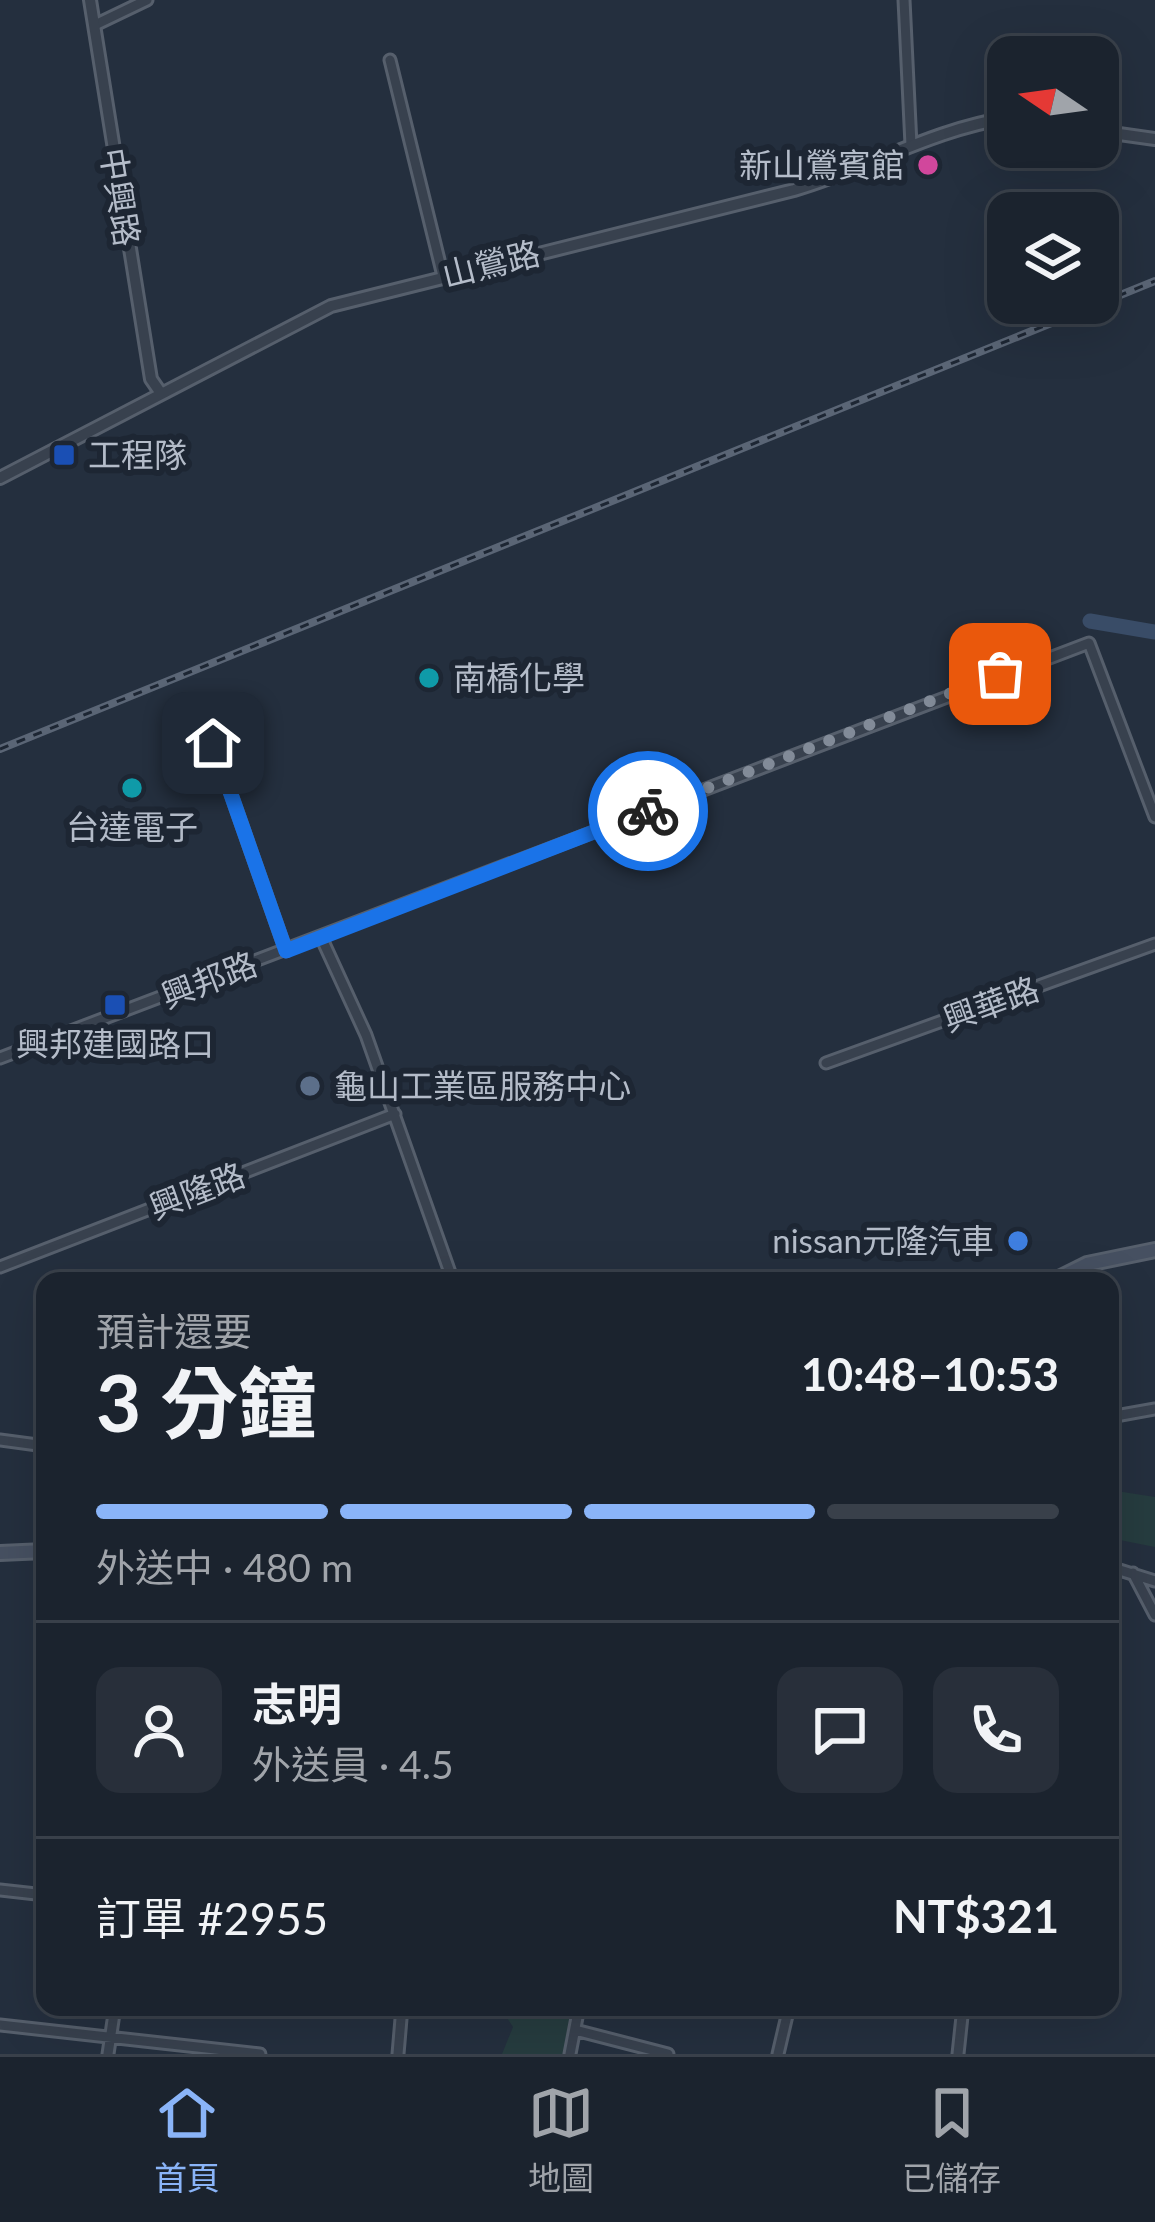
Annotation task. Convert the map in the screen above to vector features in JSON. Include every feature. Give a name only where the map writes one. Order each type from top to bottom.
[{"type":"main road","points":[[1072,1272],[1155,1250]]},
{"type":"main road","points":[[0,1553],[36,1551]]},
{"type":"street","name":"中興路","points":[[89,0],[97,23],[140,320],[151,379],[160,392]]},
{"type":"street","points":[[97,23],[147,0]]},
{"type":"street","points":[[904,0],[911,145]]},
{"type":"street","points":[[391,60],[443,276]]},
{"type":"street","name":"山鶯路","points":[[0,478],[332,306],[794,190],[848,174],[963,124],[987,121]]},
{"type":"street","points":[[1119,134],[1155,139]]},
{"type":"street","name":"興邦路","points":[[0,1058],[1089,643],[1155,818]]},
{"type":"street","points":[[213,743],[286,951]]},
{"type":"street","points":[[321,937],[395,1114],[450,1272]]},
{"type":"street","name":"興華路","points":[[826,1063],[1155,944]]},
{"type":"street","name":"興隆路","points":[[0,1267],[395,1114]]},
{"type":"street","points":[[1119,1416],[1155,1409]]},
{"type":"street","points":[[0,1440],[36,1445]]},
{"type":"street","points":[[1119,1570],[1155,1581]]},
{"type":"street","points":[[1133,1573],[1155,1615]]},
{"type":"street","points":[[0,1890],[36,1894]]},
{"type":"street","points":[[108,2054],[113,2016]]},
{"type":"street","points":[[398,2054],[402,2016]]},
{"type":"street","points":[[570,2054],[577,2016]]},
{"type":"street","points":[[778,2054],[787,2016]]},
{"type":"street","points":[[958,2054],[962,2016]]},
{"type":"street","points":[[0,2025],[260,2054]]},
{"type":"street","points":[[575,2030],[668,2054]]},
{"type":"green space","points":[[1119,1491],[1155,1497],[1155,1547],[1119,1540]]},
{"type":"green space","points":[[506,2016],[577,2016],[570,2054],[502,2054],[513,2027]]},
{"type":"waterway","points":[[1090,621],[1155,632]]},
{"type":"railway","points":[[0,749],[1155,281]]},
{"type":"way so far","points":[[648,811],[1000,674]]},
{"type":"place","name":"新山鶯賓館","points":[[928,165]]},
{"type":"place","name":"工程隊","points":[[64,455]]},
{"type":"place","name":"南橋化學","points":[[429,678]]},
{"type":"place","name":"台達電子","points":[[132,788]]},
{"type":"place","name":"興邦建國路口","points":[[115,1005]]},
{"type":"place","name":"龜山工業區服務中心","points":[[310,1086]]},
{"type":"place","name":"nissan元隆汽車","points":[[1018,1241]]},
{"type":"route","points":[[213,743],[286,951],[648,811]]}]
